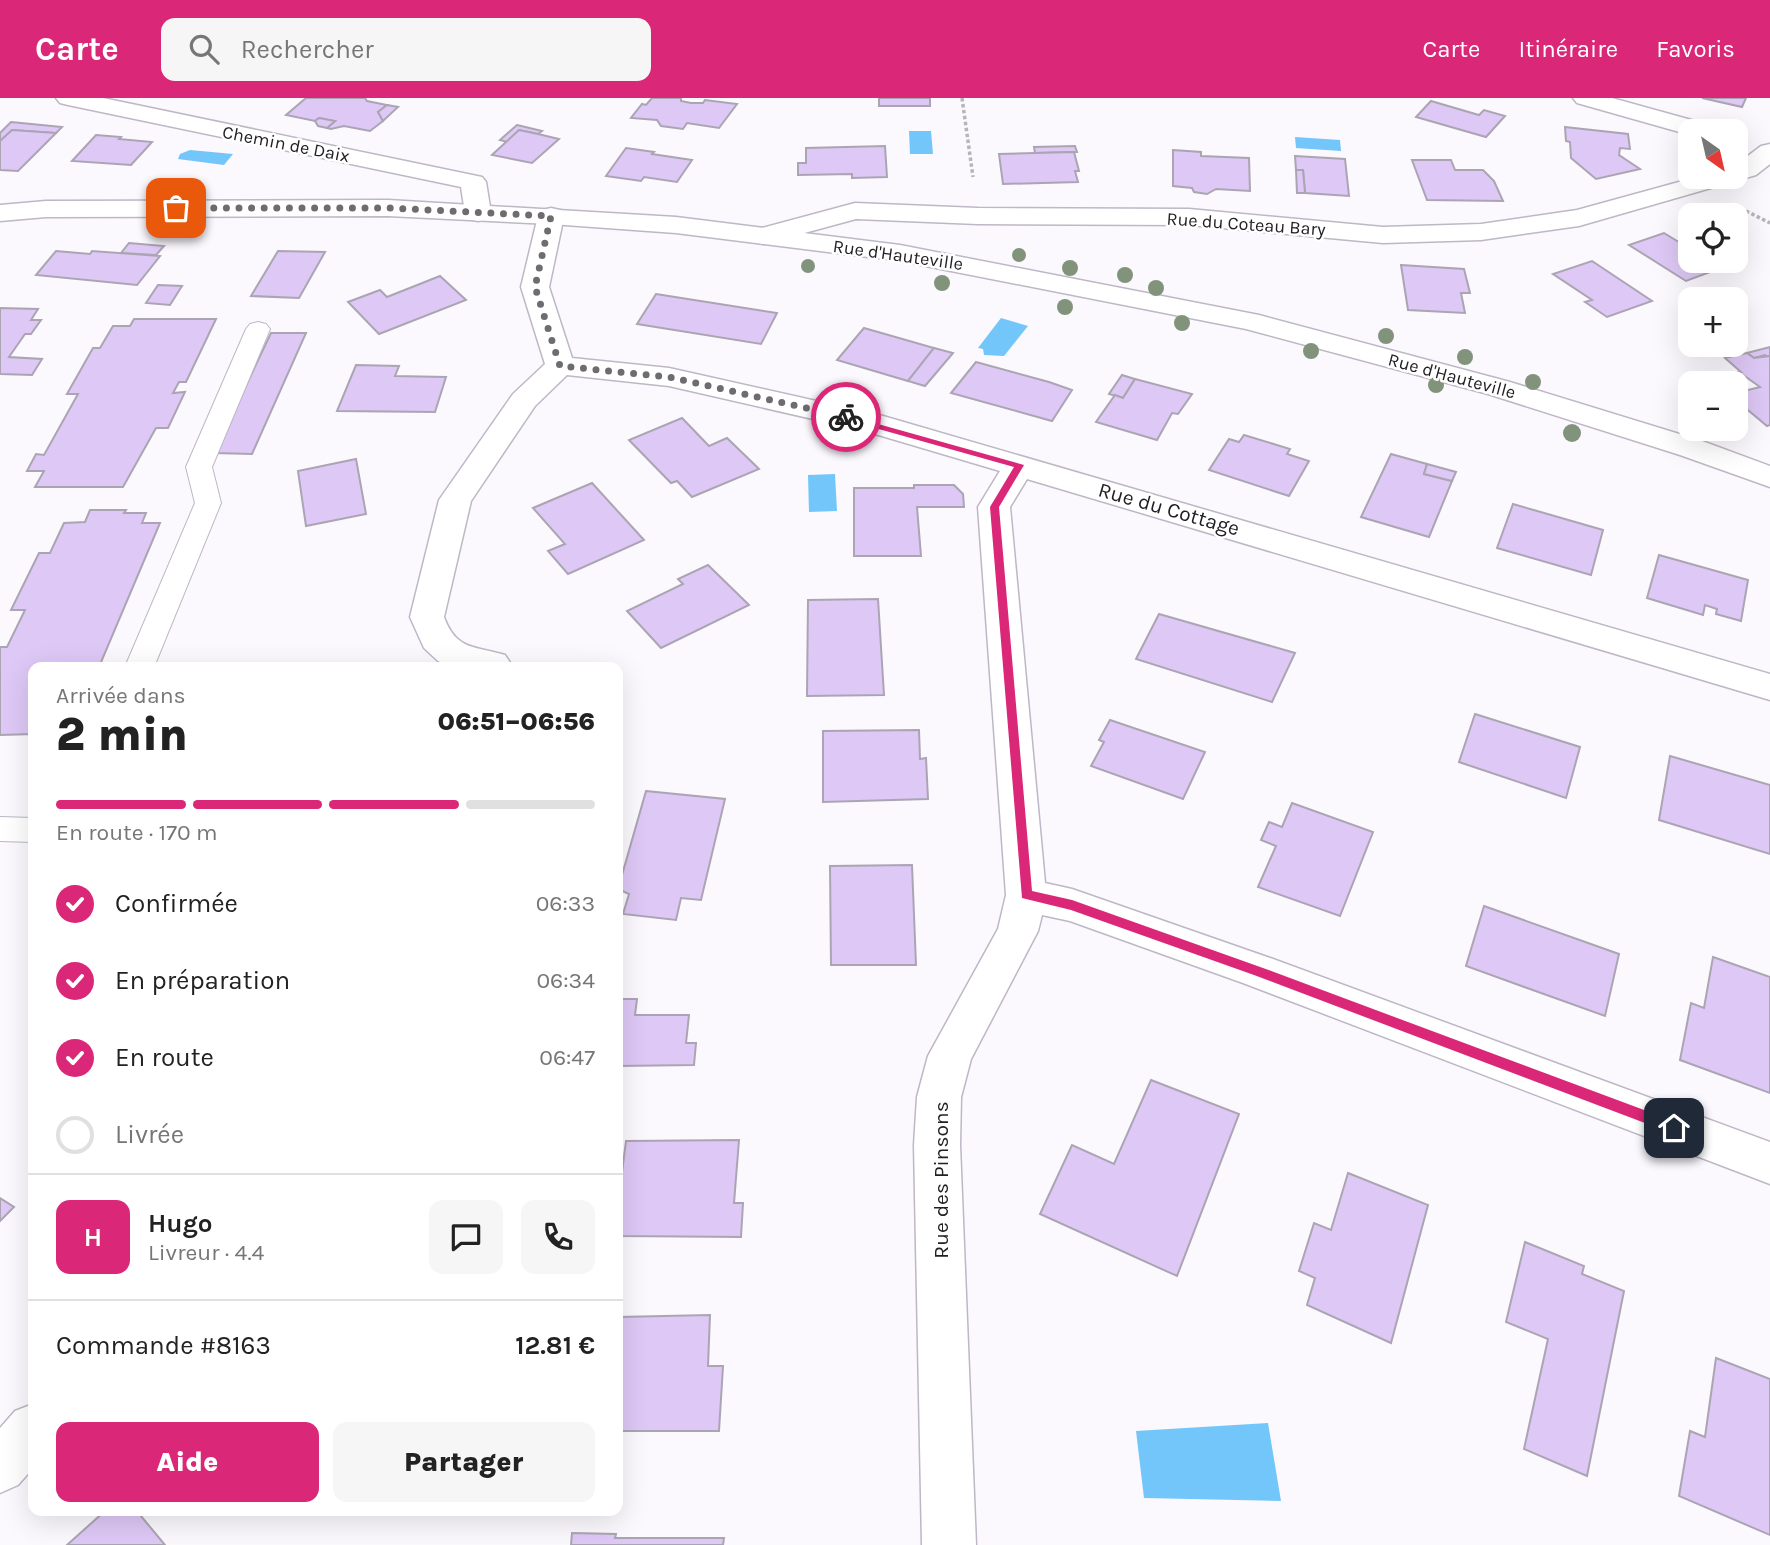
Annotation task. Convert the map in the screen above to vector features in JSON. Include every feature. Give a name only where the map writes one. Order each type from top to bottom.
[{"type":"street","name":"Chemin de Daix","points":[[68,98],[473,182],[478,213]]},
{"type":"street","points":[[1585,98],[1678,124]]},
{"type":"street","points":[[1748,168],[1762,146]]},
{"type":"street","name":"Rue du Coteau Bary","points":[[764,236],[855,211],[978,216],[1189,217],[1383,235],[1481,232],[1579,218],[1682,189]]},
{"type":"street","name":"Rue d'Hauteville","points":[[0,213],[46,209],[280,208],[551,216],[676,225],[900,253],[1249,321],[1499,388],[1691,448],[1770,477]]},
{"type":"street","points":[[480,662],[445,651],[432,636],[427,617],[455,500],[524,400],[560,366],[535,287],[551,216]]},
{"type":"street","name":"Rue du Cottage","points":[[560,366],[669,377],[872,423],[1770,687]]},
{"type":"street","name":"Rue des Pinsons","points":[[948,1545],[937,1145],[939,1097],[950,1056],[1018,931],[1026,895],[994,507],[1019,465]]},
{"type":"street","points":[[1026,895],[1072,905],[1246,967],[1770,1163]]},
{"type":"street","points":[[0,1467],[28,1435]]},
{"type":"lane","points":[[141,662],[208,503],[199,467],[258,329]]},
{"type":"lane","points":[[0,829],[28,830]]},
{"type":"path","points":[[962,98],[978,216]]},
{"type":"water","points":[[909,131],[931,131],[933,154],[910,154]]},
{"type":"water","points":[[1295,137],[1340,140],[1341,151],[1296,148]]},
{"type":"water","points":[[190,150],[233,154],[224,165],[178,159],[180,154]]},
{"type":"water","points":[[1001,318],[1028,326],[1004,356],[984,355],[983,349],[978,348]]},
{"type":"water","points":[[835,474],[837,511],[809,512],[808,475]]},
{"type":"water","points":[[1268,1423],[1281,1501],[1144,1498],[1136,1431]]},
{"type":"building","points":[[306,98],[365,98],[367,101],[387,105],[378,112],[383,121],[370,131],[344,126],[331,129],[327,128],[335,121],[319,118],[315,121],[286,115]]},
{"type":"building","points":[[652,98],[681,98],[681,101],[691,103],[703,103],[705,100],[737,104],[719,128],[687,123],[683,129],[661,126],[657,120],[631,118],[642,104],[646,105]]},
{"type":"building","points":[[879,98],[930,98],[930,106],[879,106]]},
{"type":"building","points":[[1702,98],[1746,98],[1742,107]]},
{"type":"building","points":[[1431,101],[1479,115],[1484,110],[1505,116],[1486,137],[1416,117]]},
{"type":"building","points":[[387,105],[398,107],[383,121],[378,112]]},
{"type":"building","points":[[319,118],[335,121],[327,128],[318,126],[315,121]]},
{"type":"building","points":[[11,122],[62,127],[56,133],[12,130],[0,141],[0,133]]},
{"type":"building","points":[[517,125],[542,131],[538,134],[519,130],[507,142],[500,140]]},
{"type":"building","points":[[1565,127],[1628,134],[1630,149],[1620,148],[1619,155],[1640,169],[1596,179],[1571,158]]},
{"type":"building","points":[[12,130],[56,133],[18,171],[0,170],[0,141]]},
{"type":"building","points":[[519,130],[559,139],[532,163],[492,155]]},
{"type":"building","points":[[96,135],[152,142],[131,165],[72,161]]},
{"type":"building","points":[[885,146],[887,177],[852,178],[852,174],[798,175],[798,163],[806,163],[806,148]]},
{"type":"building","points":[[1075,146],[1077,152],[1035,153],[1034,147]]},
{"type":"building","points":[[626,148],[692,160],[677,182],[644,177],[641,181],[606,176]]},
{"type":"building","points":[[1173,150],[1201,152],[1201,156],[1249,158],[1250,191],[1216,189],[1207,194],[1194,192],[1192,188],[1173,186]]},
{"type":"building","points":[[1074,152],[1079,171],[1075,171],[1078,182],[1003,184],[999,154]]},
{"type":"building","points":[[1295,156],[1345,159],[1349,196],[1305,193],[1303,170],[1296,170]]},
{"type":"building","points":[[1412,160],[1451,160],[1455,170],[1483,170],[1494,181],[1503,201],[1427,200]]},
{"type":"building","points":[[1296,170],[1303,170],[1305,193],[1297,193]]},
{"type":"building","points":[[1664,233],[1678,242],[1678,273],[1707,273],[1686,281],[1629,245]]},
{"type":"building","points":[[129,243],[164,246],[156,255],[121,253]]},
{"type":"building","points":[[56,251],[160,256],[137,285],[36,275]]},
{"type":"building","points":[[278,251],[325,252],[299,298],[251,296]]},
{"type":"building","points":[[1592,261],[1652,301],[1607,317],[1585,302],[1592,300],[1553,274]]},
{"type":"building","points":[[1401,265],[1464,269],[1470,293],[1461,293],[1465,313],[1408,310]]},
{"type":"building","points":[[440,276],[466,300],[379,334],[348,302],[380,290],[387,297]]},
{"type":"building","points":[[158,285],[182,286],[170,305],[146,303]]},
{"type":"building","points":[[656,294],[777,313],[761,344],[637,324]]},
{"type":"building","points":[[0,308],[38,309],[31,320],[41,320],[31,334],[25,334],[9,357],[42,359],[32,375],[0,374]]},
{"type":"building","points":[[134,319],[216,319],[186,382],[179,382],[173,393],[185,392],[168,428],[156,428],[123,487],[35,487],[44,471],[27,471],[36,454],[44,455],[78,394],[67,394],[93,348],[100,348],[113,326],[130,326]]},
{"type":"building","points":[[864,328],[934,348],[908,381],[837,360]]},
{"type":"building","points":[[271,333],[306,333],[252,454],[214,453]]},
{"type":"building","points":[[1770,347],[1768,357],[1765,355],[1754,358],[1748,353]]},
{"type":"building","points":[[934,348],[953,353],[925,386],[908,381]]},
{"type":"building","points":[[1748,354],[1754,358],[1770,356],[1770,425],[1767,426],[1748,410],[1748,390],[1760,387],[1748,378],[1748,371],[1740,371],[1725,358],[1748,357]]},
{"type":"building","points":[[976,362],[1072,390],[1052,421],[951,393]]},
{"type":"building","points":[[356,365],[399,366],[395,376],[446,377],[435,412],[337,411]]},
{"type":"building","points":[[1122,375],[1135,379],[1123,398],[1109,394]]},
{"type":"building","points":[[1135,379],[1192,394],[1178,414],[1172,413],[1157,440],[1096,422],[1115,395],[1123,398]]},
{"type":"building","points":[[682,418],[709,446],[727,438],[759,469],[692,497],[677,481],[671,483],[629,440]]},
{"type":"building","points":[[1244,435],[1290,449],[1287,454],[1309,461],[1289,496],[1209,470],[1229,439],[1239,442]]},
{"type":"building","points":[[1391,454],[1427,464],[1424,474],[1452,481],[1429,537],[1361,517]]},
{"type":"building","points":[[356,459],[366,514],[306,526],[298,471]]},
{"type":"building","points":[[1427,464],[1456,472],[1452,481],[1424,474]]},
{"type":"building","points":[[592,483],[644,540],[568,574],[548,551],[565,544],[533,508]]},
{"type":"building","points":[[914,485],[954,485],[963,494],[964,507],[917,507],[921,556],[854,556],[854,488],[914,488]]},
{"type":"building","points":[[1513,504],[1603,530],[1591,575],[1497,548]]},
{"type":"building","points":[[90,510],[126,510],[124,513],[146,513],[142,523],[160,523],[101,662],[28,662],[28,734],[0,735],[0,647],[7,647],[25,610],[11,610],[39,553],[50,553],[64,523],[85,522]]},
{"type":"building","points":[[1659,555],[1748,580],[1741,621],[1716,614],[1717,609],[1705,605],[1703,615],[1647,598]]},
{"type":"building","points":[[708,565],[749,605],[661,648],[627,611],[683,584],[678,579]]},
{"type":"building","points":[[878,599],[884,695],[807,696],[808,600]]},
{"type":"building","points":[[1159,614],[1295,653],[1272,702],[1136,659]]},
{"type":"building","points":[[1475,714],[1580,747],[1566,798],[1459,762]]},
{"type":"building","points":[[1110,720],[1205,752],[1183,799],[1091,766],[1104,742],[1099,740]]},
{"type":"building","points":[[919,730],[920,759],[926,758],[928,799],[823,802],[823,731]]},
{"type":"building","points":[[1670,756],[1770,785],[1770,854],[1659,820]]},
{"type":"building","points":[[646,791],[725,799],[701,900],[681,898],[676,920],[623,914],[629,894],[623,891],[623,872]]},
{"type":"building","points":[[1292,803],[1373,832],[1340,916],[1258,887],[1276,846],[1261,840],[1269,822],[1282,827]]},
{"type":"building","points":[[912,865],[916,965],[831,965],[830,866]]},
{"type":"building","points":[[1484,906],[1619,954],[1605,1016],[1466,966]]},
{"type":"building","points":[[1713,957],[1770,977],[1770,1093],[1680,1060],[1691,1003],[1704,1008]]},
{"type":"building","points":[[623,999],[637,999],[635,1015],[689,1015],[686,1043],[696,1043],[694,1065],[623,1066]]},
{"type":"building","points":[[1151,1080],[1239,1114],[1177,1276],[1040,1214],[1072,1145],[1114,1164]]},
{"type":"building","points":[[739,1140],[734,1203],[743,1203],[741,1237],[623,1236],[623,1164],[626,1141]]},
{"type":"building","points":[[1348,1173],[1428,1205],[1391,1343],[1307,1305],[1315,1278],[1299,1271],[1314,1223],[1331,1230]]},
{"type":"building","points":[[0,1198],[14,1207],[0,1221]]},
{"type":"building","points":[[1525,1242],[1584,1266],[1582,1274],[1624,1291],[1587,1476],[1524,1449],[1548,1339],[1506,1322]]},
{"type":"building","points":[[710,1315],[708,1366],[723,1366],[719,1431],[623,1431],[623,1317]]},
{"type":"building","points":[[1716,1358],[1770,1379],[1770,1535],[1679,1496],[1690,1431],[1705,1437]]},
{"type":"building","points":[[99,1516],[141,1516],[165,1545],[67,1545]]},
{"type":"building","points":[[572,1533],[616,1534],[615,1538],[724,1538],[723,1545],[571,1545]]},
{"type":"way so far","points":[[176,208],[388,208],[551,216],[535,287],[560,366],[669,377],[846,417]]},
{"type":"route","points":[[846,417],[1019,465],[994,507],[1026,895],[1072,905],[1258,971],[1674,1128]]}]
